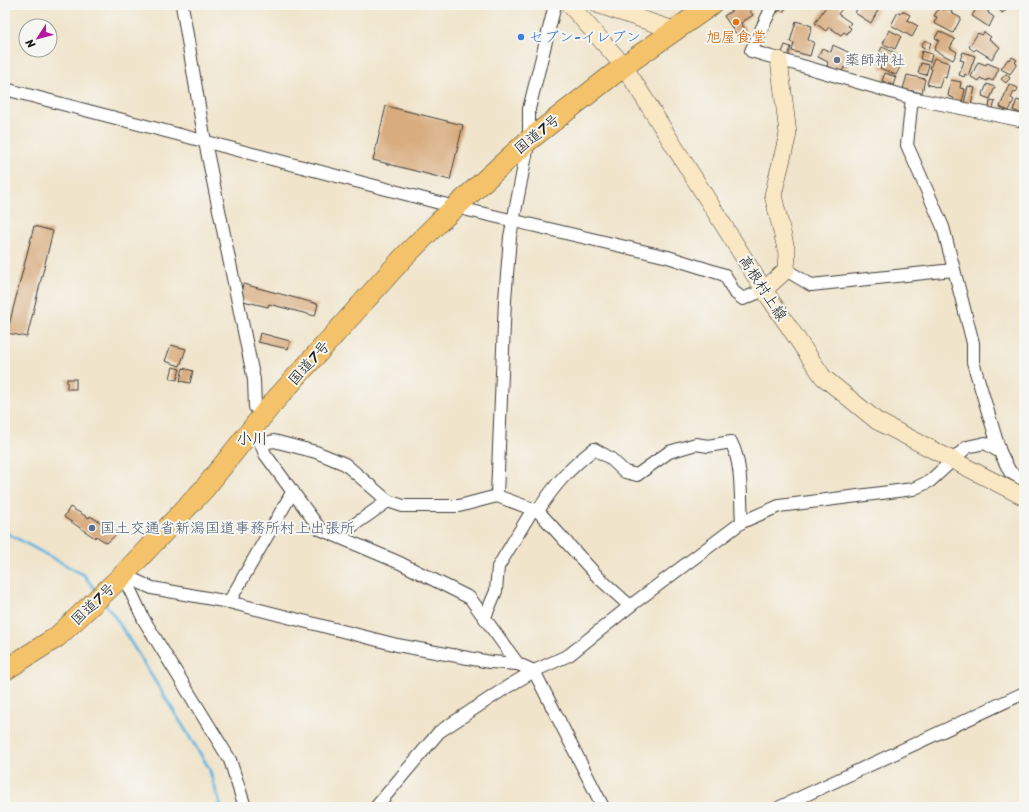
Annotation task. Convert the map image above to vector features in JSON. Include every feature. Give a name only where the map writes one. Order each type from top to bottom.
[{"type":"highway","name":"国道7号","points":[[5,670],[56,637],[123,576],[205,488],[255,438],[264,415],[271,404],[403,258],[455,207],[529,140],[624,66],[711,5]]},
{"type":"main road","name":"高根村上線","points":[[570,5],[624,66],[764,290],[823,377],[876,421],[1024,496]]},
{"type":"main road","points":[[599,5],[674,30]]},
{"type":"main road","points":[[764,290],[786,270],[787,253],[773,195],[788,134],[779,60]]},
{"type":"street","points":[[182,5],[206,142],[254,380],[255,407],[264,415]]},
{"type":"street","points":[[497,496],[505,300],[512,221],[529,140],[529,109],[555,5]]},
{"type":"street","points":[[773,5],[751,51],[912,98],[1024,121]]},
{"type":"street","points":[[5,89],[455,207],[668,257],[724,275],[734,292],[743,299],[764,290]]},
{"type":"street","points":[[912,98],[907,145],[943,227],[973,343],[974,362],[1000,452],[1010,472],[1024,480]]},
{"type":"street","points":[[786,270],[811,285],[953,270]]},
{"type":"street","points":[[255,438],[320,529],[400,563],[470,598],[518,664]]},
{"type":"street","points":[[255,438],[274,441],[316,452],[345,464],[388,501],[403,506],[459,506],[497,496],[535,510],[599,578],[630,606]]},
{"type":"street","points":[[485,618],[496,591],[498,568],[535,510],[552,488],[573,466],[594,449],[610,458],[625,472],[637,476],[669,452],[696,444],[708,446],[731,442],[736,451],[737,458],[742,522]]},
{"type":"street","points":[[376,807],[439,732],[463,714],[534,671],[569,655],[630,606],[742,522],[780,506],[913,489],[930,481],[968,447],[985,443],[1000,452]]},
{"type":"street","points":[[229,602],[293,491]]},
{"type":"street","points":[[338,536],[388,501]]},
{"type":"street","points":[[123,576],[152,588],[229,602],[397,646],[490,662],[518,664],[534,671],[603,807]]},
{"type":"street","points":[[123,576],[144,620],[230,760],[245,807]]},
{"type":"street","points":[[780,807],[1024,693]]},
{"type":"building","points":[[740,5],[758,5],[750,11],[753,15],[741,23],[747,32],[739,38],[724,16]]},
{"type":"building","points":[[776,5],[788,5],[783,12],[780,10],[777,13],[773,10]]},
{"type":"building","points":[[827,5],[836,5],[842,9],[838,14],[851,23],[848,26],[851,28],[847,34],[844,32],[841,35],[829,27],[826,31],[815,23]]},
{"type":"building","points":[[859,5],[873,5],[872,6],[878,10],[871,23],[855,13]]},
{"type":"building","points":[[996,5],[1013,5],[1002,13]]},
{"type":"building","points":[[977,7],[989,11],[988,13],[994,17],[989,27],[972,16]]},
{"type":"building","points":[[939,8],[944,10],[946,8],[952,11],[951,13],[961,18],[953,33],[934,23],[937,17],[934,16]]},
{"type":"building","points":[[902,11],[910,15],[907,20],[918,26],[912,37],[891,25],[898,12],[901,13]]},
{"type":"building","points":[[796,21],[812,26],[808,40],[814,42],[810,56],[792,51],[794,43],[790,42]]},
{"type":"building","points":[[889,30],[901,36],[895,49],[883,44]]},
{"type":"building","points":[[939,31],[955,39],[950,48],[957,52],[953,60],[934,50],[939,40],[935,38]]},
{"type":"building","points":[[984,32],[991,37],[989,39],[1000,47],[992,59],[976,49],[974,51],[969,47],[978,33],[982,35]]},
{"type":"building","points":[[925,40],[931,43],[928,50],[921,46]]},
{"type":"building","points":[[785,45],[791,47],[788,57],[781,55]]},
{"type":"building","name":"薬師神社","points":[[833,45],[850,53],[848,57],[851,58],[847,68],[844,67],[842,72],[827,66],[828,62],[818,57],[822,48],[831,52]]},
{"type":"building","points":[[882,47],[900,55],[898,59],[903,61],[896,75],[880,68],[882,64],[875,61]]},
{"type":"building","points":[[922,51],[932,54],[930,62],[920,59]]},
{"type":"building","points":[[963,52],[975,56],[968,76],[965,74],[964,77],[959,75],[964,61],[960,60]]},
{"type":"building","points":[[1012,57],[1017,60],[1015,62],[1017,64],[1010,74],[1001,69],[1008,59],[1010,60]]},
{"type":"building","points":[[934,58],[949,63],[946,78],[943,77],[939,88],[927,84],[932,69],[930,68]]},
{"type":"building","points":[[978,62],[986,65],[987,63],[999,68],[993,81],[988,79],[987,81],[980,78],[979,81],[971,77]]},
{"type":"building","points":[[921,63],[929,65],[926,75],[918,73]]},
{"type":"building","points":[[885,73],[896,77],[893,85],[882,81]]},
{"type":"building","points":[[1006,74],[1010,78],[1006,83],[1001,79]]},
{"type":"building","points":[[907,75],[925,79],[922,93],[903,89]]},
{"type":"building","points":[[951,80],[961,82],[960,88],[965,89],[962,103],[954,101],[954,98],[948,96]]},
{"type":"building","points":[[987,84],[995,87],[990,99],[982,96]]},
{"type":"building","points":[[1009,84],[1018,88],[1016,93],[1014,92],[1011,98],[1014,100],[1009,111],[1000,107]]},
{"type":"building","points":[[968,86],[975,88],[971,105],[964,104]]},
{"type":"building","points":[[1024,96],[1024,115],[1013,110],[1017,100],[1022,102]]},
{"type":"building","points":[[990,100],[995,101],[993,109],[989,108]]},
{"type":"building","points":[[386,106],[463,125],[450,180],[373,160]]},
{"type":"building","points":[[34,226],[53,231],[27,337],[7,333]]},
{"type":"building","points":[[243,284],[318,304],[315,316],[269,304],[268,307],[239,300]]},
{"type":"building","points":[[260,333],[290,341],[288,349],[258,342]]},
{"type":"building","points":[[171,345],[186,349],[180,366],[165,361]]},
{"type":"building","points":[[173,367],[180,369],[177,380],[170,378]]},
{"type":"building","points":[[183,368],[193,371],[190,383],[180,381]]},
{"type":"building","points":[[67,379],[76,379],[76,389],[67,389]]},
{"type":"building","points":[[70,507],[89,518],[90,516],[118,533],[107,543],[96,536],[95,538],[64,517]]},
{"type":"waterway","points":[[5,532],[84,575],[96,591]]},
{"type":"waterway","points":[[104,602],[117,620],[209,768],[221,807]]},
{"type":"place","name":"旭屋食堂","points":[[736,22]]},
{"type":"place","name":"セブン-イレブン","points":[[521,37]]},
{"type":"place","name":"薬師神社","points":[[837,60]]},
{"type":"place","name":"国土交通省新潟国道事務所村上出張所","points":[[92,528]]},
{"type":"district","name":"小川","points":[[252,438]]}]
